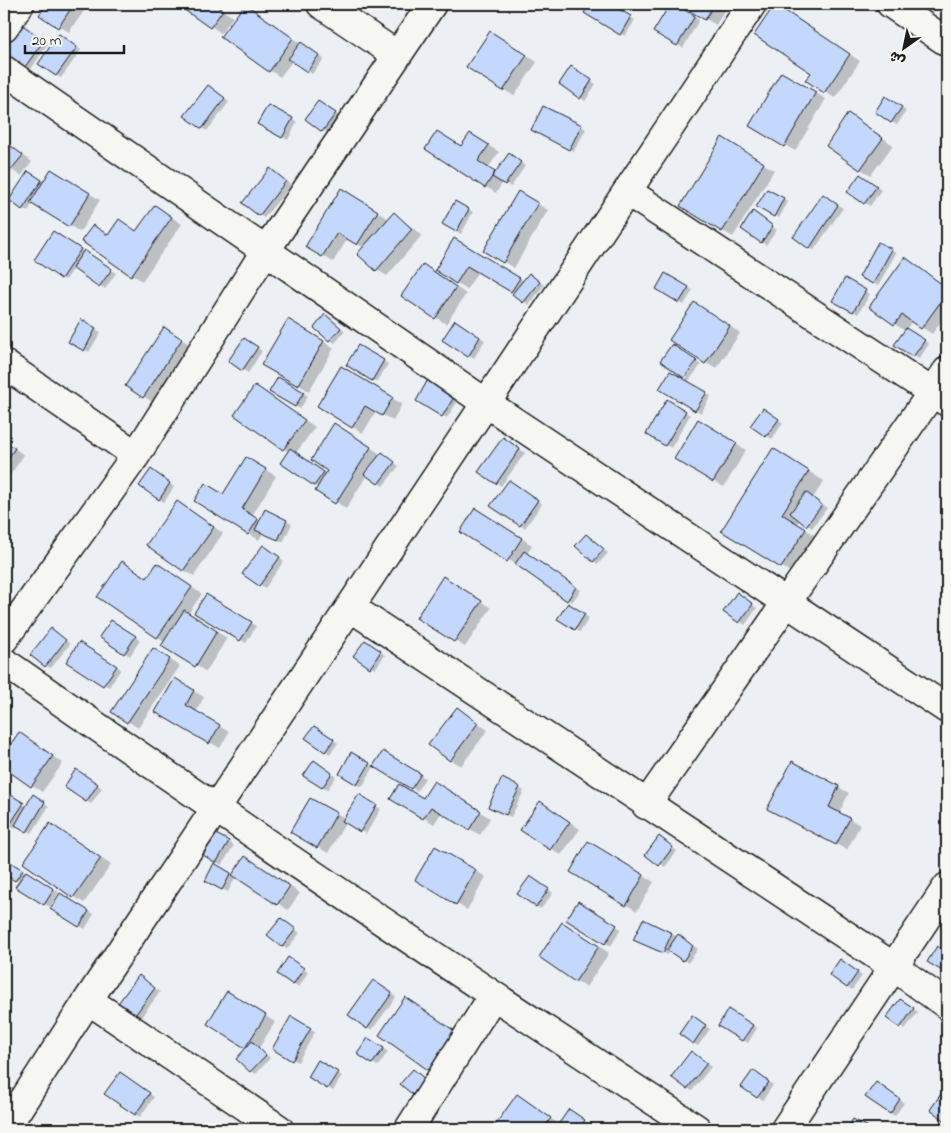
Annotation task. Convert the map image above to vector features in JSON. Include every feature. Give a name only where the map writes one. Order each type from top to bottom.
[{"type":"street","points":[[4,27],[20,4]]},
{"type":"street","points":[[321,4],[397,55]]},
{"type":"street","points":[[4,639],[136,455],[266,250],[432,4]]},
{"type":"street","points":[[5,1129],[88,1000],[752,4]]},
{"type":"street","points":[[891,4],[947,42]]},
{"type":"street","points":[[4,70],[486,403],[947,709]]},
{"type":"street","points":[[628,192],[943,389],[787,604],[646,805]]},
{"type":"street","points":[[4,364],[136,455]]},
{"type":"street","points":[[350,607],[646,805],[894,967],[947,1005]]},
{"type":"street","points":[[4,662],[215,809],[493,996],[697,1129]]},
{"type":"street","points":[[785,1129],[947,887]]},
{"type":"street","points":[[409,1129],[493,996]]},
{"type":"street","points":[[88,1000],[279,1129]]},
{"type":"building","points":[[47,4],[74,4],[58,28],[39,15]]},
{"type":"building","points":[[176,4],[213,4],[223,10],[210,28]]},
{"type":"building","points":[[245,4],[293,38],[269,72],[220,37]]},
{"type":"building","points":[[590,4],[610,4],[631,16],[620,35],[584,13]]},
{"type":"building","points":[[670,4],[674,4],[695,16],[677,46],[653,32]]},
{"type":"building","points":[[682,4],[714,4],[705,20],[681,6]]},
{"type":"building","points":[[775,4],[850,54],[824,93],[805,80],[811,73],[754,35]]},
{"type":"building","points":[[14,19],[44,40],[25,67],[4,53],[4,34]]},
{"type":"building","points":[[490,31],[527,55],[503,91],[466,67]]},
{"type":"building","points":[[59,34],[77,47],[56,76],[38,64]]},
{"type":"building","points":[[301,42],[319,55],[307,72],[288,59]]},
{"type":"building","points":[[571,66],[592,80],[580,99],[559,84]]},
{"type":"building","points":[[781,72],[816,92],[784,147],[749,126]]},
{"type":"building","points":[[208,85],[225,98],[202,129],[184,116]]},
{"type":"building","points":[[885,96],[902,107],[891,123],[875,112]]},
{"type":"building","points":[[318,101],[336,113],[322,132],[305,119]]},
{"type":"building","points":[[268,105],[293,118],[282,138],[257,124]]},
{"type":"building","points":[[543,106],[582,125],[569,150],[531,130]]},
{"type":"building","points":[[848,113],[883,138],[860,170],[826,146]]},
{"type":"building","points":[[437,131],[461,146],[470,133],[489,145],[478,161],[495,172],[485,188],[425,149]]},
{"type":"building","points":[[722,137],[764,163],[722,232],[680,206]]},
{"type":"building","points":[[4,141],[23,155],[10,171],[4,167]]},
{"type":"building","points":[[509,153],[521,162],[505,185],[492,177]]},
{"type":"building","points":[[270,168],[286,181],[259,216],[242,203]]},
{"type":"building","points":[[51,169],[90,193],[69,227],[30,203]]},
{"type":"building","points":[[28,171],[42,180],[22,210],[9,200]]},
{"type":"building","points":[[860,174],[877,186],[864,204],[847,192]]},
{"type":"building","points":[[341,188],[378,211],[357,245],[337,233],[322,257],[305,247]]},
{"type":"building","points":[[767,189],[784,198],[774,217],[756,207]]},
{"type":"building","points":[[518,191],[538,203],[503,263],[483,251]]},
{"type":"building","points":[[823,194],[838,205],[809,249],[793,237]]},
{"type":"building","points":[[455,201],[469,209],[456,232],[442,224]]},
{"type":"building","points":[[155,205],[172,217],[131,276],[81,241],[93,225],[108,235],[119,219],[136,231]]},
{"type":"building","points":[[753,211],[773,226],[761,243],[741,229]]},
{"type":"building","points":[[394,212],[412,229],[376,271],[357,254]]},
{"type":"building","points":[[53,231],[81,249],[61,279],[34,260]]},
{"type":"building","points":[[454,238],[520,278],[511,292],[467,266],[456,284],[435,270]]},
{"type":"building","points":[[878,242],[892,249],[873,284],[859,277]]},
{"type":"building","points":[[84,250],[112,269],[99,287],[72,268]]},
{"type":"building","points":[[905,257],[947,288],[947,293],[921,329],[902,315],[894,325],[869,307]]},
{"type":"building","points":[[423,264],[456,287],[435,319],[401,296]]},
{"type":"building","points":[[529,273],[540,282],[523,303],[512,294]]},
{"type":"building","points":[[665,273],[689,287],[679,303],[656,289]]},
{"type":"building","points":[[845,278],[866,290],[853,312],[832,301]]},
{"type":"building","points":[[694,302],[730,326],[705,364],[669,340]]},
{"type":"building","points":[[325,314],[341,328],[329,341],[314,328]]},
{"type":"building","points":[[81,319],[96,328],[84,351],[68,342]]},
{"type":"building","points":[[288,319],[324,341],[298,386],[261,365]]},
{"type":"building","points":[[455,320],[480,337],[468,357],[442,340]]},
{"type":"building","points":[[164,327],[182,339],[143,398],[125,386]]},
{"type":"building","points":[[906,328],[925,340],[913,357],[894,345]]},
{"type":"building","points":[[244,338],[258,347],[242,371],[228,361]]},
{"type":"building","points":[[672,344],[697,361],[684,378],[660,361]]},
{"type":"building","points":[[358,345],[384,360],[372,381],[346,365]]},
{"type":"building","points":[[341,366],[393,397],[382,416],[365,406],[352,428],[317,406]]},
{"type":"building","points":[[670,371],[707,392],[695,411],[659,389]]},
{"type":"building","points":[[430,376],[457,392],[442,417],[416,401]]},
{"type":"building","points":[[278,377],[304,392],[295,407],[269,392]]},
{"type":"building","points":[[255,385],[305,420],[283,450],[234,415]]},
{"type":"building","points":[[667,399],[686,411],[665,446],[646,434]]},
{"type":"building","points":[[763,408],[779,419],[766,437],[750,426]]},
{"type":"building","points":[[698,419],[737,443],[713,482],[674,459]]},
{"type":"building","points":[[334,423],[371,447],[335,504],[315,491],[327,471],[311,460]]},
{"type":"building","points":[[503,437],[520,449],[496,484],[478,472]]},
{"type":"building","points":[[4,441],[15,448],[4,464]]},
{"type":"building","points":[[290,448],[324,472],[314,486],[280,463]]},
{"type":"building","points":[[773,448],[809,471],[782,514],[806,529],[781,568],[721,531]]},
{"type":"building","points":[[382,452],[395,462],[378,484],[364,474]]},
{"type":"building","points":[[246,457],[266,469],[242,509],[258,519],[248,535],[194,501],[205,483],[223,494]]},
{"type":"building","points":[[151,469],[170,483],[159,500],[139,486]]},
{"type":"building","points":[[509,480],[538,500],[520,526],[490,506]]},
{"type":"building","points":[[806,492],[822,505],[806,526],[790,513]]},
{"type":"building","points":[[177,501],[214,527],[183,571],[146,545]]},
{"type":"building","points":[[475,508],[522,538],[507,562],[460,532]]},
{"type":"building","points":[[265,509],[287,520],[278,540],[255,530]]},
{"type":"building","points":[[586,534],[604,549],[593,562],[575,546]]},
{"type":"building","points":[[263,545],[280,557],[259,586],[242,574]]},
{"type":"building","points":[[524,551],[576,587],[567,601],[515,564]]},
{"type":"building","points":[[122,561],[147,578],[157,563],[192,587],[157,638],[97,597]]},
{"type":"building","points":[[443,576],[482,601],[454,642],[416,618]]},
{"type":"building","points":[[737,592],[753,604],[739,623],[723,612]]},
{"type":"building","points":[[206,594],[252,622],[240,641],[194,613]]},
{"type":"building","points":[[568,603],[585,614],[575,630],[557,619]]},
{"type":"building","points":[[184,610],[217,631],[195,667],[161,646]]},
{"type":"building","points":[[111,620],[136,636],[124,654],[99,637]]},
{"type":"building","points":[[51,628],[66,640],[45,667],[30,655]]},
{"type":"building","points":[[365,640],[381,651],[370,668],[353,656]]},
{"type":"building","points":[[79,642],[117,666],[103,686],[66,662]]},
{"type":"building","points":[[153,648],[170,659],[127,723],[111,712]]},
{"type":"building","points":[[175,678],[194,690],[186,705],[220,725],[209,744],[155,712]]},
{"type":"building","points":[[457,707],[478,723],[450,761],[428,745]]},
{"type":"building","points":[[314,726],[334,739],[325,752],[305,738]]},
{"type":"building","points":[[19,732],[53,756],[31,787],[4,768],[4,754]]},
{"type":"building","points":[[383,751],[421,774],[411,789],[373,766]]},
{"type":"building","points":[[351,752],[370,763],[357,785],[339,774]]},
{"type":"building","points":[[314,760],[332,773],[322,788],[303,776]]},
{"type":"building","points":[[792,761],[839,786],[829,807],[850,818],[836,845],[767,809]]},
{"type":"building","points":[[76,769],[98,784],[86,802],[64,787]]},
{"type":"building","points":[[502,778],[520,787],[506,815],[488,807]]},
{"type":"building","points":[[434,781],[481,811],[469,830],[431,807],[423,819],[390,799],[399,784],[423,798]]},
{"type":"building","points":[[33,794],[45,802],[27,832],[15,825]]},
{"type":"building","points":[[359,794],[377,805],[360,832],[342,821]]},
{"type":"building","points":[[11,795],[24,803],[9,826],[4,822],[4,806]]},
{"type":"building","points":[[310,798],[337,813],[317,848],[290,832]]},
{"type":"building","points":[[540,801],[570,822],[550,850],[520,830]]},
{"type":"building","points":[[50,823],[101,858],[73,898],[23,863]]},
{"type":"building","points":[[216,834],[229,841],[216,863],[203,855]]},
{"type":"building","points":[[659,836],[673,847],[659,866],[645,855]]},
{"type":"building","points":[[588,841],[644,875],[626,906],[570,872]]},
{"type":"building","points":[[435,846],[476,870],[456,905],[415,880]]},
{"type":"building","points":[[245,856],[290,886],[277,905],[232,875]]},
{"type":"building","points":[[4,858],[23,870],[15,881],[4,874]]},
{"type":"building","points":[[214,863],[231,873],[222,890],[205,881]]},
{"type":"building","points":[[26,871],[54,889],[44,905],[15,887]]},
{"type":"building","points":[[530,876],[549,889],[536,907],[517,894]]},
{"type":"building","points":[[60,893],[89,911],[79,927],[50,909]]},
{"type":"building","points":[[578,901],[617,925],[605,944],[566,920]]},
{"type":"building","points":[[281,918],[296,929],[282,947],[267,935]]},
{"type":"building","points":[[643,919],[672,933],[663,953],[633,940]]},
{"type":"building","points":[[562,922],[599,946],[575,982],[539,957]]},
{"type":"building","points":[[678,934],[693,946],[683,961],[667,950]]},
{"type":"building","points":[[937,946],[947,952],[947,967],[944,972],[927,962]]},
{"type":"building","points":[[288,957],[304,968],[293,985],[277,974]]},
{"type":"building","points":[[840,959],[858,972],[847,988],[829,975]]},
{"type":"building","points":[[139,975],[155,988],[130,1022],[113,1010]]},
{"type":"building","points":[[373,980],[392,993],[367,1029],[348,1015]]},
{"type":"building","points":[[227,991],[266,1015],[245,1048],[207,1024]]},
{"type":"building","points":[[405,997],[462,1036],[435,1075],[379,1035]]},
{"type":"building","points":[[900,999],[914,1008],[900,1028],[886,1018]]},
{"type":"building","points":[[728,1009],[753,1025],[742,1041],[718,1026]]},
{"type":"building","points":[[692,1015],[706,1025],[693,1044],[679,1034]]},
{"type":"building","points":[[291,1016],[311,1028],[292,1061],[272,1049]]},
{"type":"building","points":[[368,1038],[384,1048],[372,1064],[357,1054]]},
{"type":"building","points":[[252,1041],[266,1055],[250,1072],[236,1059]]},
{"type":"building","points":[[691,1051],[707,1063],[687,1089],[671,1077]]},
{"type":"building","points":[[318,1060],[338,1072],[327,1089],[308,1077]]},
{"type":"building","points":[[413,1069],[431,1084],[418,1099],[400,1084]]},
{"type":"building","points":[[753,1070],[769,1082],[757,1098],[741,1087]]},
{"type":"building","points":[[120,1072],[150,1093],[135,1115],[104,1094]]},
{"type":"building","points":[[876,1082],[900,1099],[890,1114],[865,1097]]},
{"type":"building","points":[[947,1085],[947,1122],[930,1110]]},
{"type":"building","points":[[517,1094],[551,1118],[543,1129],[493,1128]]},
{"type":"building","points":[[569,1109],[585,1120],[579,1129],[555,1129]]},
{"type":"building","points":[[853,1119],[872,1129],[847,1129]]},
{"type":"building","points":[[941,1122],[947,1126],[947,1129],[937,1129]]}]
